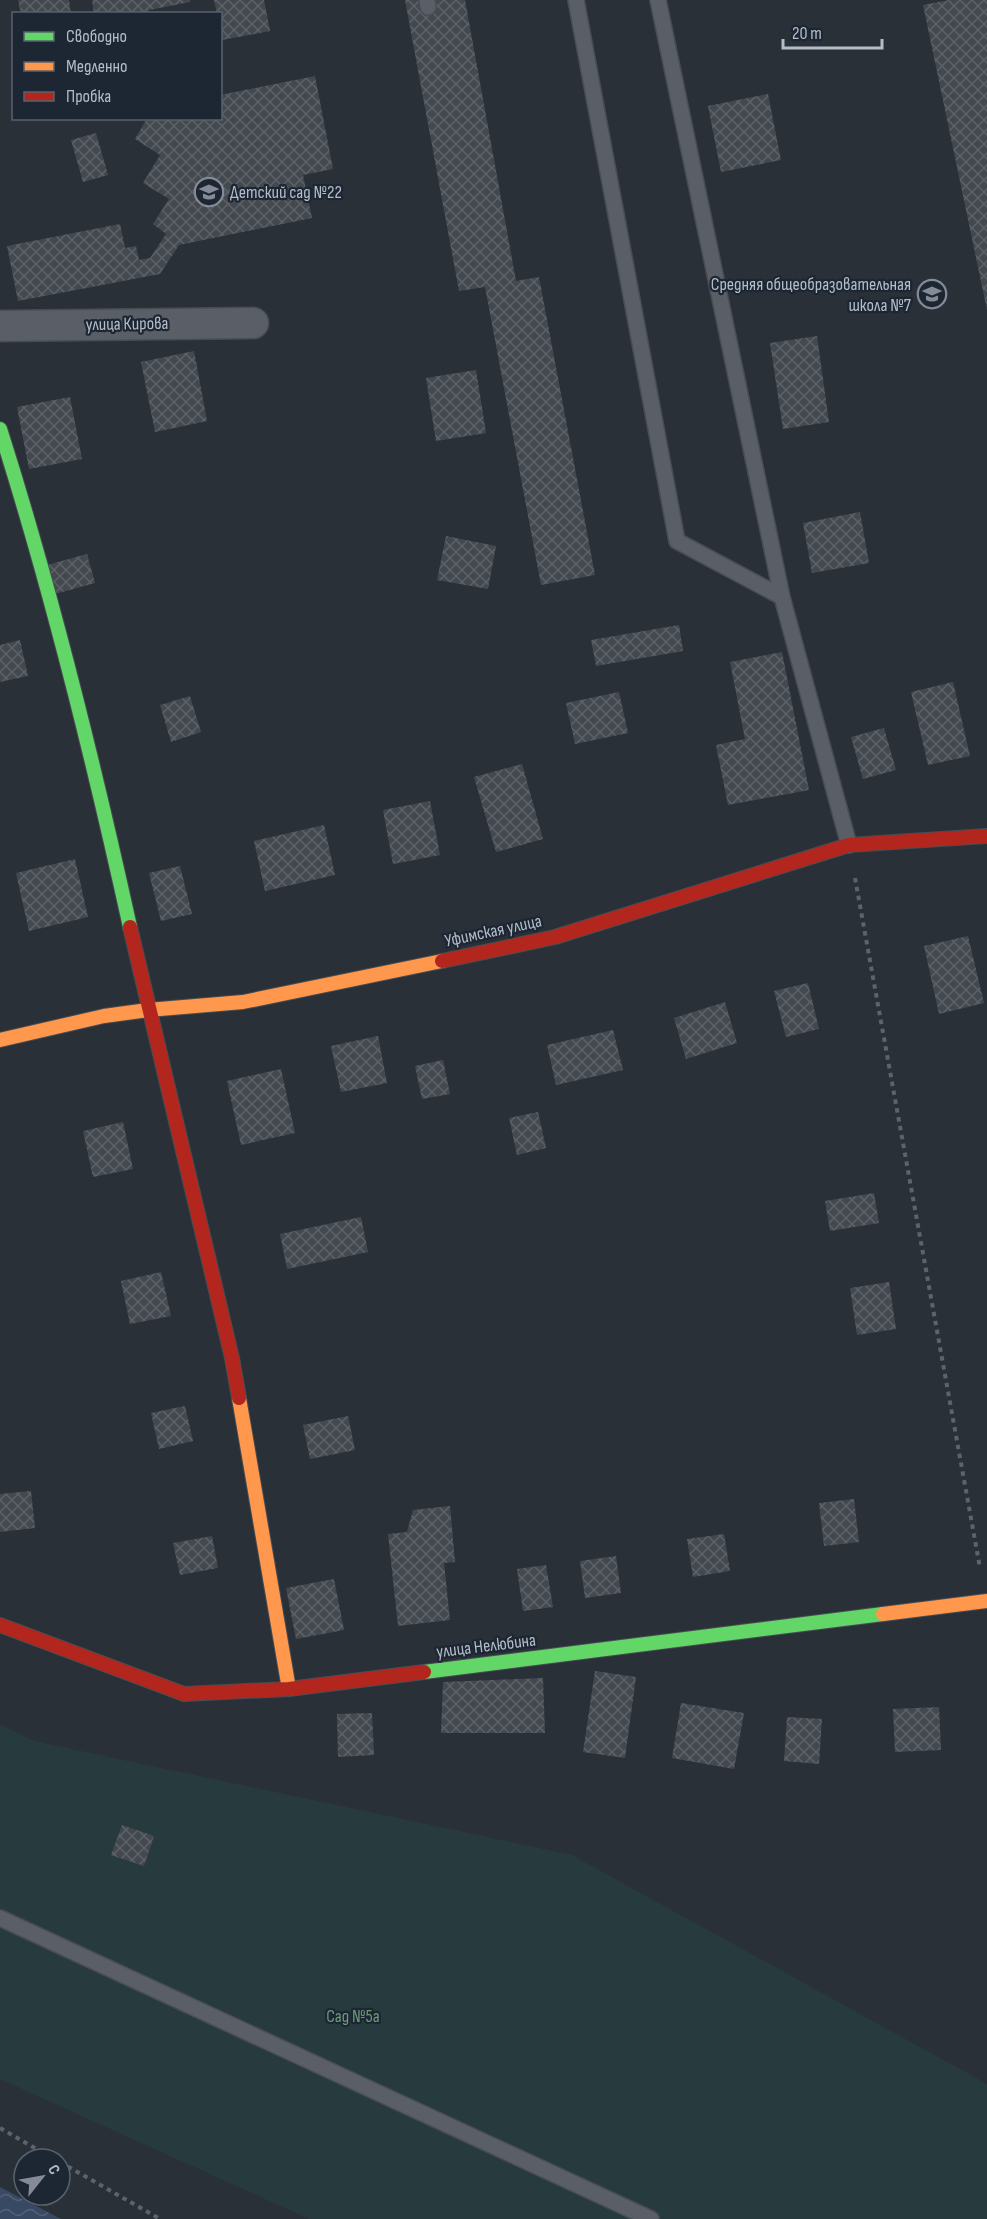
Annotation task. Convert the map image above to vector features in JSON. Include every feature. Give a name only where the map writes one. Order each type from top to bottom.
[{"type":"street","name":"улица Кирова","points":[[0,326],[253,323]]},
{"type":"street","points":[[0,429],[25,507],[102,801],[148,1010],[231,1358],[289,1689]]},
{"type":"street","name":"Уфимская улица","points":[[0,1040],[104,1016],[243,1002],[555,937],[849,845],[987,836]]},
{"type":"street","name":"улица Нелюбина","points":[[0,1625],[184,1694],[289,1689],[986,1601]]},
{"type":"lane","points":[[576,0],[677,541],[782,597]]},
{"type":"lane","points":[[658,0],[782,597],[849,845]]},
{"type":"lane","points":[[0,1918],[651,2219]]},
{"type":"path","points":[[849,845],[986,1601]]},
{"type":"path","points":[[0,2128],[33,2147]]},
{"type":"path","points":[[72,2169],[160,2219]]},
{"type":"green space","name":"Сад №5а","points":[[0,1724],[34,1741],[572,1855],[987,2084],[987,2219],[309,2219],[0,2079]]},
{"type":"water","points":[[0,2187],[12,2193],[12,2207],[38,2207],[61,2219],[0,2219]]},
{"type":"building","points":[[18,0],[69,0],[71,12],[21,12]]},
{"type":"building","points":[[92,0],[190,0],[190,2],[149,10],[150,12],[94,12]]},
{"type":"building","points":[[214,0],[264,0],[270,31],[222,40],[222,12],[217,12]]},
{"type":"building","points":[[405,0],[465,0],[516,281],[539,277],[595,575],[541,585],[485,287],[459,291]]},
{"type":"building","points":[[949,0],[987,0],[987,310],[923,5]]},
{"type":"building","points":[[315,76],[333,169],[303,175],[312,218],[179,245],[160,274],[18,301],[7,246],[120,224],[125,248],[136,246],[139,260],[150,258],[166,234],[153,224],[169,199],[143,183],[160,155],[135,139],[146,120],[222,120],[222,95]]},
{"type":"building","points":[[768,94],[781,160],[721,172],[708,106]]},
{"type":"building","points":[[96,133],[108,175],[83,182],[71,140]]},
{"type":"building","points":[[817,336],[829,422],[783,429],[770,343]]},
{"type":"building","points":[[194,351],[207,421],[155,432],[141,362]]},
{"type":"building","points":[[476,370],[486,433],[436,441],[426,378]]},
{"type":"building","points":[[70,397],[82,459],[29,469],[17,407]]},
{"type":"building","points":[[860,512],[869,563],[812,573],[803,523]]},
{"type":"building","points":[[446,536],[496,546],[488,589],[437,580]]},
{"type":"building","points":[[87,554],[95,583],[55,594],[47,565]]},
{"type":"building","points":[[679,625],[683,651],[596,666],[591,640]]},
{"type":"building","points":[[20,640],[28,676],[0,682],[0,645]]},
{"type":"building","points":[[782,652],[809,790],[728,805],[716,745],[745,739],[730,662]]},
{"type":"building","points":[[953,682],[970,756],[928,765],[911,692]]},
{"type":"building","points":[[619,692],[628,733],[575,744],[566,703]]},
{"type":"building","points":[[190,696],[201,732],[171,742],[160,705]]},
{"type":"building","points":[[884,728],[896,770],[863,779],[851,737]]},
{"type":"building","points":[[522,764],[543,839],[496,852],[474,777]]},
{"type":"building","points":[[430,801],[440,855],[393,864],[383,810]]},
{"type":"building","points":[[324,825],[335,875],[265,891],[254,841]]},
{"type":"building","points":[[75,859],[88,917],[29,931],[16,873]]},
{"type":"building","points":[[180,866],[192,914],[161,921],[149,873]]},
{"type":"building","points":[[968,936],[984,1003],[939,1014],[924,946]]},
{"type":"building","points":[[808,983],[819,1029],[786,1037],[774,991]]},
{"type":"building","points":[[725,1002],[737,1043],[686,1059],[674,1018]]},
{"type":"building","points":[[613,1030],[623,1070],[556,1085],[547,1045]]},
{"type":"building","points":[[378,1036],[387,1083],[341,1092],[331,1046]]},
{"type":"building","points":[[443,1060],[450,1094],[422,1099],[415,1066]]},
{"type":"building","points":[[281,1069],[295,1133],[241,1145],[227,1081]]},
{"type":"building","points":[[538,1112],[546,1148],[517,1155],[509,1118]]},
{"type":"building","points":[[123,1122],[133,1169],[93,1177],[83,1131]]},
{"type":"building","points":[[874,1193],[879,1223],[830,1231],[825,1201]]},
{"type":"building","points":[[361,1217],[368,1252],[287,1269],[280,1234]]},
{"type":"building","points":[[161,1272],[171,1316],[130,1324],[121,1281]]},
{"type":"building","points":[[889,1282],[896,1329],[857,1335],[850,1288]]},
{"type":"building","points":[[185,1406],[193,1441],[159,1449],[151,1413]]},
{"type":"building","points":[[348,1416],[355,1450],[310,1459],[303,1425]]},
{"type":"building","points":[[31,1491],[35,1528],[0,1532],[0,1494]]},
{"type":"building","points":[[854,1499],[859,1542],[824,1546],[819,1503]]},
{"type":"building","points":[[450,1506],[455,1562],[444,1563],[450,1620],[398,1626],[388,1534],[407,1532],[413,1510]]},
{"type":"building","points":[[724,1534],[730,1571],[693,1577],[687,1539]]},
{"type":"building","points":[[212,1536],[218,1568],[180,1575],[173,1543]]},
{"type":"building","points":[[616,1556],[621,1593],[585,1598],[580,1561]]},
{"type":"building","points":[[546,1565],[553,1607],[523,1611],[517,1569]]},
{"type":"building","points":[[334,1579],[344,1630],[296,1639],[286,1588]]},
{"type":"building","points":[[595,1671],[636,1677],[625,1758],[583,1752]]},
{"type":"building","points":[[543,1678],[545,1733],[441,1733],[443,1682]]},
{"type":"building","points":[[681,1703],[744,1713],[734,1769],[672,1758]]},
{"type":"building","points":[[939,1707],[941,1750],[895,1752],[893,1709]]},
{"type":"building","points":[[372,1713],[374,1755],[338,1757],[337,1714]]},
{"type":"building","points":[[787,1717],[822,1719],[819,1764],[784,1761]]},
{"type":"building","points":[[122,1825],[154,1836],[144,1866],[111,1855]]},
{"type":"traffic: fast","points":[[0,429],[71,676],[130,927]]},
{"type":"traffic: fast","points":[[424,1672],[883,1614]]},
{"type":"traffic: slow","points":[[0,1040],[104,1016],[243,1002],[442,961]]},
{"type":"traffic: slow","points":[[239,1398],[289,1689]]},
{"type":"traffic: slow","points":[[883,1614],[987,1601]]},
{"type":"traffic: jam","points":[[442,961],[555,937],[849,845],[987,836]]},
{"type":"traffic: jam","points":[[130,927],[232,1358],[239,1398]]},
{"type":"traffic: jam","points":[[0,1625],[184,1694],[289,1689],[424,1672]]},
{"type":"place","name":"Детский сад №22","points":[[209,192]]},
{"type":"place","name":"Средняя общеобразовательная школа №7","points":[[932,294]]}]
